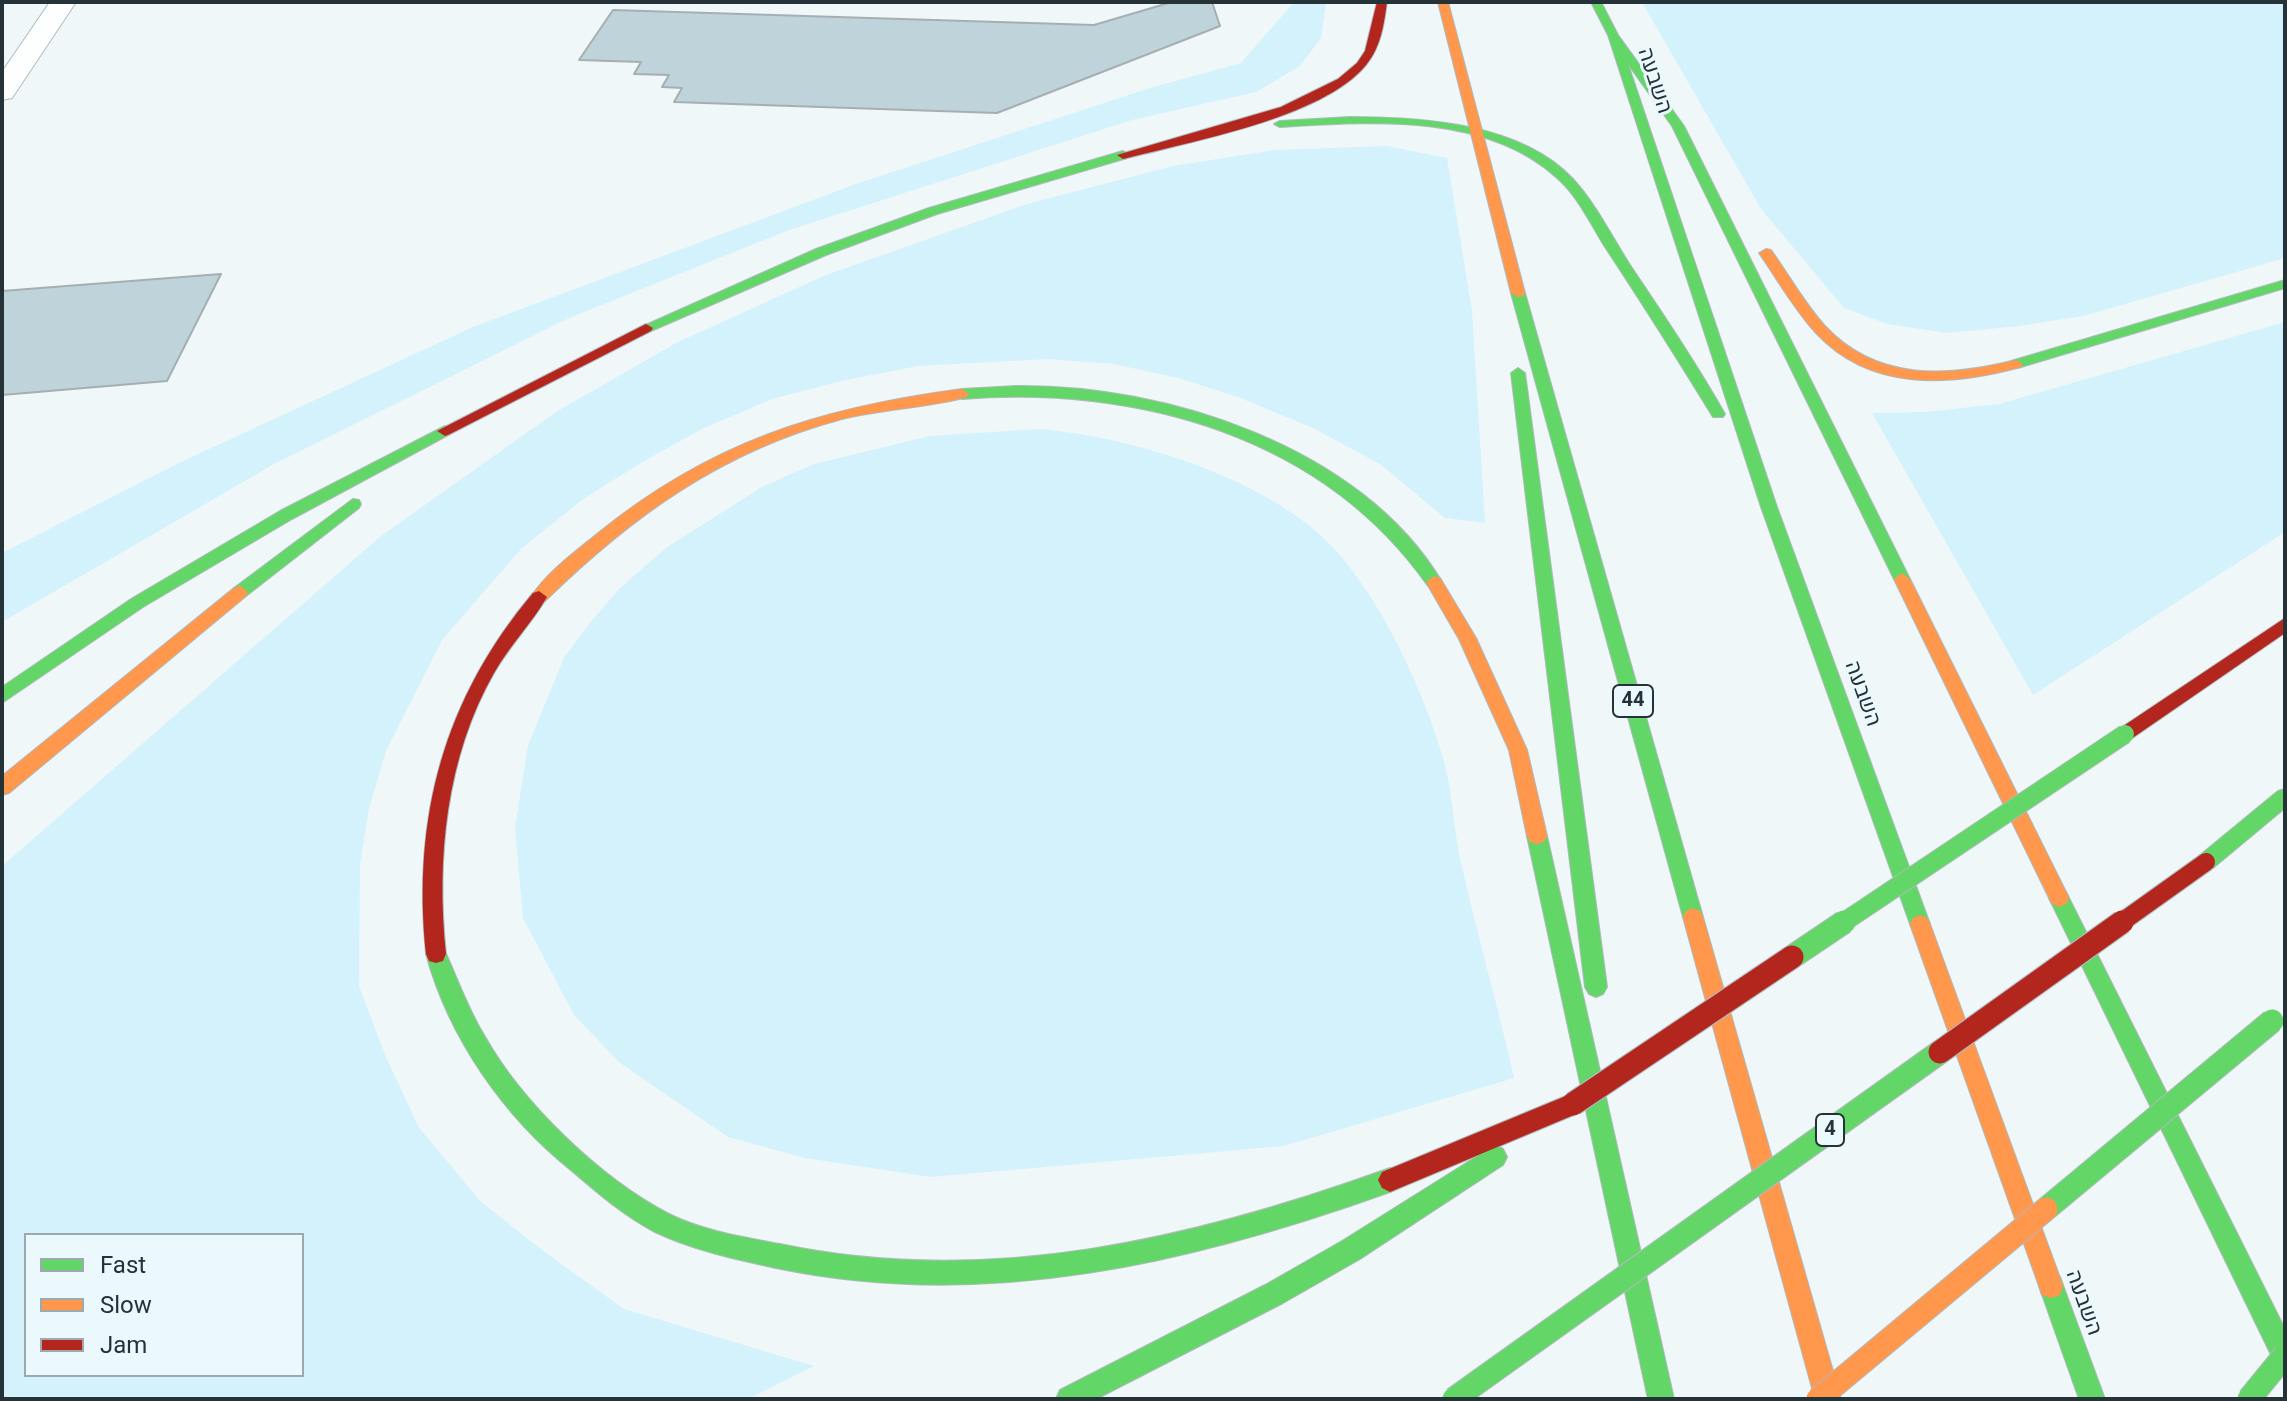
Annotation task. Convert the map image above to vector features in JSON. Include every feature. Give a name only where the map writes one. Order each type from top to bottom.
[{"type":"highway","points":[[2,696],[137,603],[299,508],[622,338],[821,252],[1025,183],[1302,105],[1338,86],[1369,59],[1380,27],[1382,2]]},
{"type":"highway","name":"44","points":[[1443,2],[1499,224],[1828,1399]]},
{"type":"highway","name":"השבעה","points":[[1596,2],[1613,35],[1769,507],[2092,1399]]},
{"type":"highway","points":[[1613,35],[1827,337],[1858,362],[1899,375],[1935,378],[1990,372],[2285,284]]},
{"type":"highway","points":[[1202,135],[1281,124],[1366,120],[1418,122],[1479,135],[1523,150],[1554,168],[1578,197],[1691,364],[1769,507]]},
{"type":"highway","points":[[1678,126],[2285,1356],[2249,1399]]},
{"type":"highway","points":[[1499,224],[1599,1011]]},
{"type":"highway","points":[[1573,1104],[1316,1206],[1219,1235],[1086,1262],[967,1275],[867,1272],[779,1257],[673,1228],[545,1136],[491,1074],[460,1015],[435,954],[431,848],[438,799],[451,748],[496,648],[566,566],[620,521],[729,454],[791,428],[852,411],[939,395],[1045,390],[1102,394],[1201,421],[1283,455],[1345,488],[1400,536],[1445,600],[1476,656],[1518,750],[1627,1232],[1661,1399]]},
{"type":"highway","points":[[2,787],[268,569],[485,410]]},
{"type":"highway","points":[[1069,1399],[1274,1294],[1423,1205],[2285,624]]},
{"type":"highway","name":"4","points":[[1454,1399],[2206,862],[2285,797]]},
{"type":"highway","points":[[1818,1399],[2279,1015]]},
{"type":"highway","points":[[1605,1059],[1627,1232]]},
{"type":"street","points":[[2,92],[63,2]]},
{"type":"shaded area","points":[[1294,2],[1326,2],[1321,38],[1300,66],[1256,92],[1132,120],[789,230],[569,318],[274,464],[2,622],[2,553],[181,462],[473,327],[856,184],[1147,89],[1241,63]]},
{"type":"shaded area","points":[[1642,2],[2285,2],[2285,258],[2083,316],[2019,326],[1948,333],[1887,324],[1844,308],[1761,209]]},
{"type":"shaded area","points":[[1387,146],[1447,158],[1472,311],[1485,523],[1445,518],[1380,464],[1311,427],[1238,397],[1178,378],[1114,364],[1049,359],[918,366],[841,381],[772,399],[704,428],[583,499],[521,549],[442,640],[386,751],[369,808],[360,864],[359,986],[386,1057],[418,1126],[479,1200],[624,1309],[814,1366],[748,1399],[2,1399],[2,866],[381,536],[556,412],[676,343],[826,275],[1027,204],[1173,166],[1275,150]]},
{"type":"shaded area","points":[[2285,322],[2285,532],[2033,695],[1872,413],[1926,412],[1999,404]]},
{"type":"shaded area","points":[[1040,429],[1119,442],[1162,453],[1246,486],[1317,532],[1360,581],[1402,652],[1442,754],[1462,867],[1514,1078],[1284,1146],[931,1177],[805,1158],[728,1137],[620,1063],[574,1015],[523,918],[515,828],[528,745],[564,658],[589,624],[620,588],[666,548],[762,487],[814,464],[930,436]]},
{"type":"building","points":[[1172,2],[1212,2],[1220,26],[997,113],[674,102],[682,88],[662,87],[669,75],[634,74],[641,62],[579,60],[613,10],[1094,25]]},
{"type":"building","points":[[221,274],[167,381],[2,395],[2,291]]},
{"type":"traffic: fast","points":[[1596,2],[1613,35],[1769,507],[1920,924]]},
{"type":"traffic: fast","points":[[1613,35],[1678,126],[1902,579]]},
{"type":"traffic: fast","points":[[1280,124],[1385,120],[1455,128],[1489,136],[1522,149],[1552,167],[1570,183],[1584,202],[1718,414]]},
{"type":"traffic: fast","points":[[646,328],[821,252],[933,211],[1123,155]]},
{"type":"traffic: fast","points":[[2016,364],[2285,284]]},
{"type":"traffic: fast","points":[[1518,293],[1693,917]]},
{"type":"traffic: fast","points":[[1518,373],[1596,987]]},
{"type":"traffic: fast","points":[[962,394],[1044,391],[1108,396],[1147,403],[1226,428],[1301,462],[1365,505],[1402,541],[1434,582]]},
{"type":"traffic: fast","points":[[2,696],[137,603],[286,515],[445,431]]},
{"type":"traffic: fast","points":[[240,592],[353,504]]},
{"type":"traffic: fast","points":[[1792,957],[2125,734]]},
{"type":"traffic: fast","points":[[2206,862],[2285,797]]},
{"type":"traffic: fast","points":[[1537,836],[1661,1399]]},
{"type":"traffic: fast","points":[[2059,898],[2285,1356]]},
{"type":"traffic: fast","points":[[436,954],[477,1044],[504,1085],[535,1123],[572,1157],[648,1215],[684,1232],[740,1248],[821,1265],[904,1273],[986,1273],[1069,1266],[1151,1252],[1233,1232],[1390,1180]]},
{"type":"traffic: fast","points":[[2046,1209],[2272,1021]]},
{"type":"traffic: fast","points":[[1454,1399],[1940,1052]]},
{"type":"traffic: fast","points":[[1069,1399],[1274,1294],[1351,1250],[1495,1157]]},
{"type":"traffic: fast","points":[[2051,1286],[2092,1399]]},
{"type":"traffic: fast","points":[[2249,1399],[2285,1355]]},
{"type":"traffic: slow","points":[[1443,2],[1518,293]]},
{"type":"traffic: slow","points":[[1766,253],[1820,329],[1849,354],[1870,365],[1894,373],[1942,377],[2016,364]]},
{"type":"traffic: slow","points":[[539,597],[632,514],[680,481],[731,454],[783,432],[839,415],[899,402],[962,394]]},
{"type":"traffic: slow","points":[[1902,579],[2059,898]]},
{"type":"traffic: slow","points":[[1434,582],[1467,638],[1518,750],[1537,836]]},
{"type":"traffic: slow","points":[[2,787],[240,592]]},
{"type":"traffic: slow","points":[[1693,917],[1828,1399]]},
{"type":"traffic: slow","points":[[1920,924],[2051,1286]]},
{"type":"traffic: slow","points":[[1818,1399],[2046,1209]]},
{"type":"traffic: jam","points":[[1123,155],[1285,110],[1342,82],[1361,65],[1370,51],[1382,2]]},
{"type":"traffic: jam","points":[[445,431],[646,328]]},
{"type":"traffic: jam","points":[[436,954],[431,909],[432,861],[448,764],[464,717],[485,673],[510,633],[539,597]]},
{"type":"traffic: jam","points":[[2125,734],[2285,624]]},
{"type":"traffic: jam","points":[[1940,1052],[2206,862]]},
{"type":"traffic: jam","points":[[1573,1104],[1792,957]]},
{"type":"traffic: jam","points":[[1390,1180],[1573,1104]]}]
